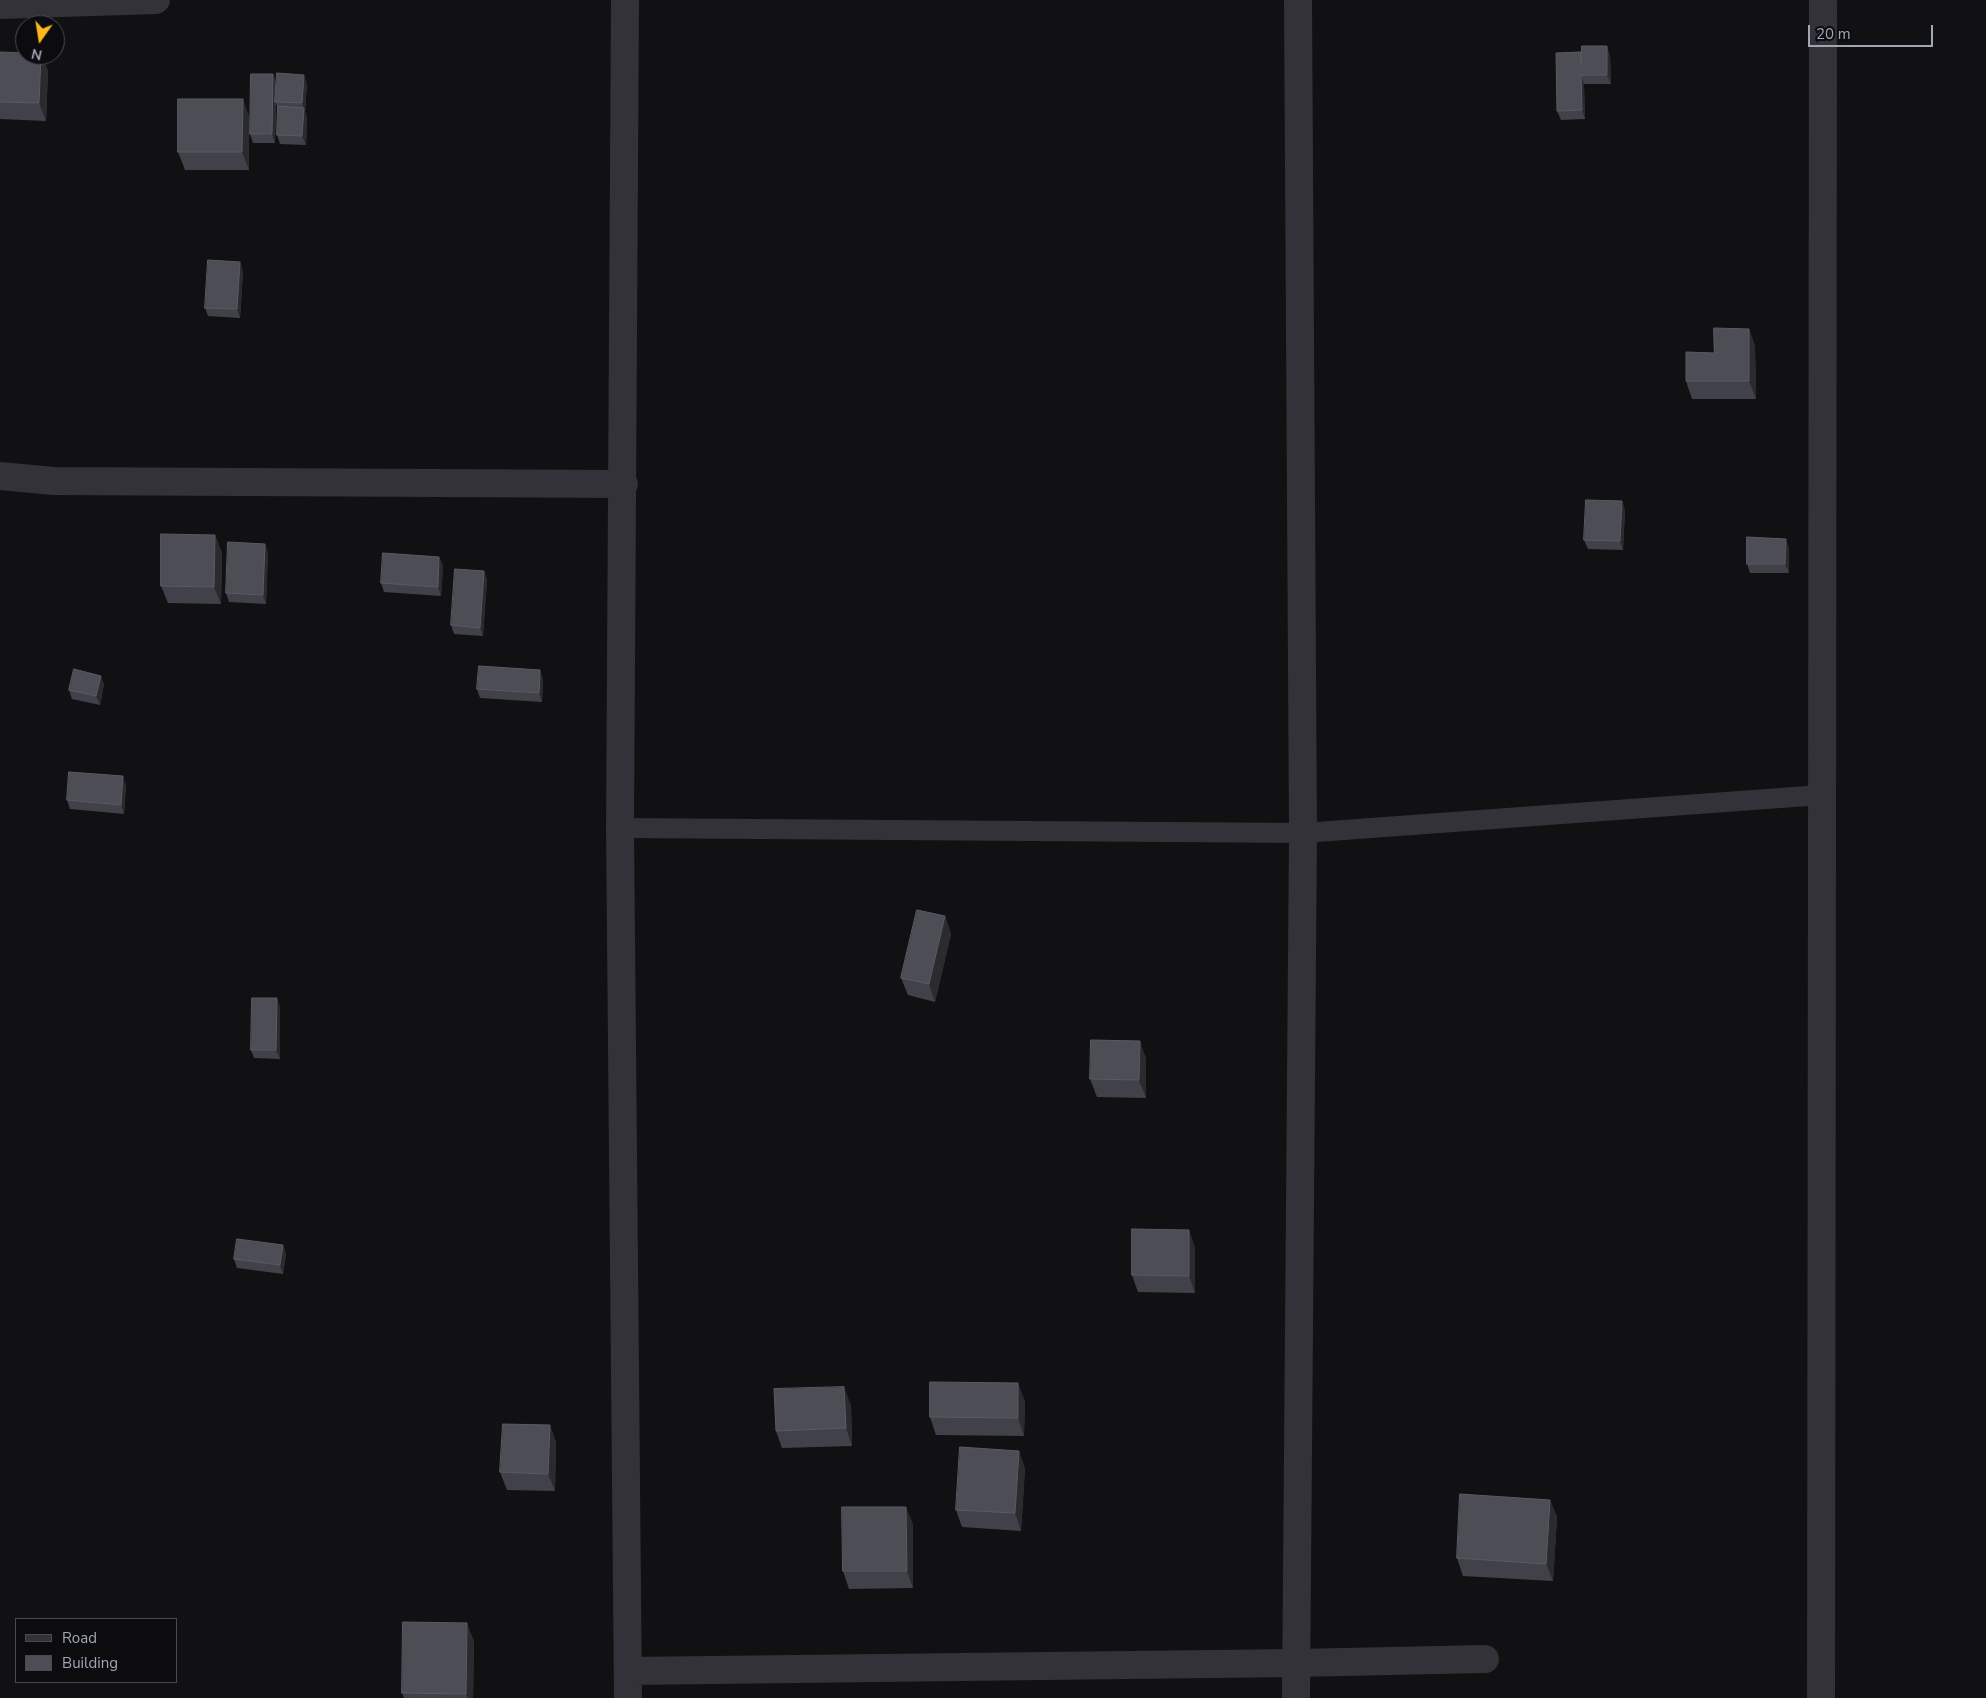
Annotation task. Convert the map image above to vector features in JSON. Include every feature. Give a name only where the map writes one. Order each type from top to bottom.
[{"type":"street","points":[[0,5],[33,2],[156,0]]},
{"type":"street","points":[[625,0],[624,484],[620,828],[628,1698]]},
{"type":"street","points":[[1296,1698],[1303,833],[1298,0]]},
{"type":"street","points":[[1821,1698],[1823,0]]},
{"type":"street","points":[[0,476],[54,481],[624,484]]},
{"type":"street","points":[[628,1670],[1296,1663],[1485,1659]]},
{"type":"lane","points":[[620,828],[1303,833],[1821,795]]},
{"type":"building","points":[[1582,46],[1607,46],[1607,75],[1581,75],[1582,110],[1557,111],[1556,53],[1581,52],[1581,63]]},
{"type":"building","points":[[0,52],[15,53],[15,65],[41,65],[39,103],[0,102]]},
{"type":"building","points":[[277,73],[304,75],[302,103],[275,102]]},
{"type":"building","points":[[251,74],[273,74],[272,134],[250,134]]},
{"type":"building","points":[[178,99],[243,99],[242,152],[178,152]]},
{"type":"building","points":[[278,106],[304,108],[302,136],[277,135]]},
{"type":"building","points":[[208,260],[240,262],[237,309],[205,308]]},
{"type":"building","points":[[1714,328],[1749,329],[1749,381],[1686,381],[1686,352],[1714,353]]},
{"type":"building","points":[[1586,500],[1622,501],[1620,541],[1584,540]]},
{"type":"building","points":[[161,534],[215,535],[214,587],[161,586]]},
{"type":"building","points":[[1747,537],[1786,539],[1785,564],[1747,564]]},
{"type":"building","points":[[228,542],[265,544],[263,595],[226,593]]},
{"type":"building","points":[[383,553],[439,557],[438,587],[381,583]]},
{"type":"building","points":[[455,569],[484,571],[480,628],[451,625]]},
{"type":"building","points":[[479,666],[540,670],[539,693],[477,689]]},
{"type":"building","points":[[74,669],[101,676],[96,696],[69,690]]},
{"type":"building","points":[[69,772],[123,776],[121,805],[67,800]]},
{"type":"building","points":[[917,910],[945,916],[929,984],[901,978]]},
{"type":"building","points":[[252,998],[277,998],[276,1050],[251,1050]]},
{"type":"building","points":[[1091,1040],[1140,1041],[1139,1080],[1090,1079]]},
{"type":"building","points":[[1132,1229],[1189,1230],[1189,1276],[1132,1275]]},
{"type":"building","points":[[237,1239],[283,1245],[280,1265],[234,1259]]},
{"type":"building","points":[[930,1382],[1018,1383],[1018,1418],[930,1417]]},
{"type":"building","points":[[844,1387],[846,1428],[776,1431],[774,1389]]},
{"type":"building","points":[[503,1424],[550,1425],[548,1474],[500,1472]]},
{"type":"building","points":[[960,1447],[1019,1451],[1015,1513],[956,1510]]},
{"type":"building","points":[[1460,1494],[1550,1500],[1546,1564],[1457,1558]]},
{"type":"building","points":[[842,1507],[906,1507],[907,1571],[843,1571]]},
{"type":"building","points":[[403,1622],[467,1623],[466,1694],[402,1693]]}]
